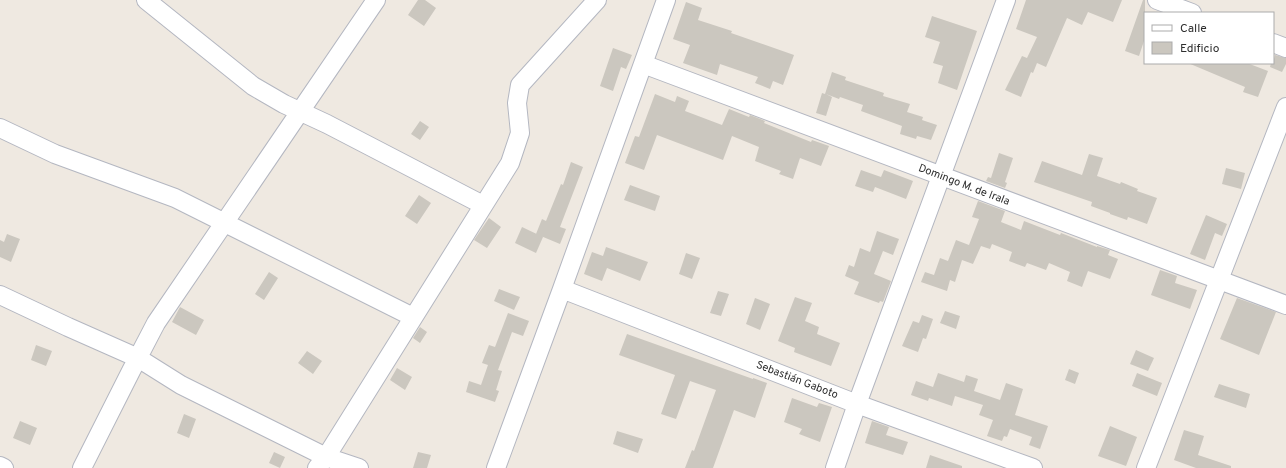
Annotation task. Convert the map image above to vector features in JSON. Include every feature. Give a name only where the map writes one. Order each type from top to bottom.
[{"type":"street","points":[[146,0],[254,86],[284,104],[483,205]]},
{"type":"street","points":[[82,468],[156,323],[376,0]]},
{"type":"street","points":[[321,462],[510,163],[520,133],[517,103],[520,85],[597,0]]},
{"type":"street","points":[[496,468],[666,0]]},
{"type":"street","points":[[835,468],[857,404],[1006,0]]},
{"type":"street","points":[[1157,0],[1189,12]]},
{"type":"street","points":[[1274,43],[1286,48]]},
{"type":"street","name":"Domingo M. de Irala","points":[[643,64],[1286,305]]},
{"type":"street","points":[[1146,468],[1286,107]]},
{"type":"street","points":[[0,128],[55,154],[175,198],[413,317]]},
{"type":"street","name":"Sebastián Gaboto","points":[[562,289],[857,404],[1033,468]]},
{"type":"street","points":[[0,294],[68,327],[138,358],[181,385],[321,462],[359,468]]},
{"type":"street","points":[[0,466],[4,468]]},
{"type":"building","points":[[418,0],[425,0],[436,8],[424,26],[408,15]]},
{"type":"building","points":[[1026,0],[1122,0],[1113,22],[1088,12],[1082,25],[1067,18],[1046,67],[1037,63],[1033,73],[1031,72],[1021,97],[1005,90],[1022,56],[1027,58],[1037,37],[1016,29]]},
{"type":"building","points":[[1143,0],[1145,0],[1144,41],[1139,56],[1125,51]]},
{"type":"building","points":[[686,2],[702,8],[698,20],[732,31],[731,33],[794,55],[783,85],[773,81],[770,89],[755,83],[758,77],[720,64],[717,75],[683,63],[690,45],[673,39]]},
{"type":"building","points":[[932,16],[977,31],[957,90],[938,83],[943,66],[933,63],[940,42],[925,37]]},
{"type":"building","points":[[613,48],[632,55],[626,69],[621,67],[613,91],[600,86]]},
{"type":"building","points":[[1275,55],[1286,58],[1286,64],[1282,72],[1270,67],[1271,64],[1274,64]]},
{"type":"building","points":[[1190,64],[1250,64],[1268,71],[1258,97],[1243,92],[1245,87]]},
{"type":"building","points":[[832,72],[846,77],[845,80],[884,93],[883,96],[910,104],[907,112],[923,117],[922,120],[937,125],[931,140],[917,136],[916,139],[900,134],[902,126],[861,111],[863,105],[840,97],[839,99],[826,94],[832,97],[826,116],[816,113],[822,93],[825,94]]},
{"type":"building","points":[[655,94],[675,102],[677,96],[689,101],[685,111],[722,125],[729,109],[749,117],[750,115],[765,121],[764,123],[811,142],[812,140],[829,146],[821,166],[800,158],[793,179],[779,174],[781,171],[755,161],[759,147],[732,136],[723,160],[657,135],[644,170],[625,163],[635,136],[639,137]]},
{"type":"building","points":[[420,121],[429,127],[420,140],[411,134]]},
{"type":"building","points":[[999,153],[1013,158],[1005,182],[1007,183],[1005,188],[986,181],[988,177],[991,178]]},
{"type":"building","points":[[1089,154],[1103,158],[1097,176],[1120,184],[1121,182],[1138,189],[1137,191],[1157,198],[1147,224],[1128,217],[1127,220],[1110,214],[1091,206],[1092,202],[1034,182],[1042,161],[1082,175]]},
{"type":"building","points":[[571,162],[583,167],[560,227],[566,229],[560,244],[536,234],[542,219],[546,221],[561,184],[563,185]]},
{"type":"building","points":[[1226,168],[1245,173],[1241,189],[1222,184]]},
{"type":"building","points":[[861,170],[881,177],[884,170],[913,181],[906,199],[875,187],[873,192],[855,186]]},
{"type":"building","points":[[630,185],[660,196],[655,211],[624,200]]},
{"type":"building","points":[[419,195],[431,203],[417,224],[405,216]]},
{"type":"building","points":[[978,201],[1005,211],[1001,222],[1021,230],[1024,221],[1060,235],[1061,233],[1097,247],[1110,250],[1108,255],[1118,259],[1110,279],[1088,271],[1082,287],[1067,281],[1070,272],[1049,263],[1046,270],[1027,263],[1025,267],[1009,261],[1012,252],[992,244],[990,249],[981,246],[973,264],[962,260],[955,282],[950,280],[947,291],[921,282],[925,272],[934,275],[940,258],[948,261],[956,240],[969,245],[979,219],[972,217]]},
{"type":"building","points":[[1206,215],[1227,224],[1222,236],[1215,233],[1205,260],[1190,254]]},
{"type":"building","points":[[489,218],[501,227],[487,248],[474,240]]},
{"type":"building","points":[[522,227],[543,237],[536,253],[515,243]]},
{"type":"building","points":[[877,231],[899,239],[893,255],[883,251],[874,274],[891,281],[883,302],[880,301],[879,303],[854,294],[859,282],[845,276],[849,265],[854,267],[860,248],[870,252]]},
{"type":"building","points":[[7,234],[20,239],[11,262],[0,257],[0,240],[4,242]]},
{"type":"building","points":[[606,247],[648,262],[640,281],[607,268],[602,281],[584,274],[592,252],[603,256]]},
{"type":"building","points":[[686,253],[700,258],[692,279],[679,274]]},
{"type":"building","points":[[1160,270],[1177,276],[1175,283],[1197,290],[1190,309],[1151,295]]},
{"type":"building","points":[[269,272],[278,278],[264,300],[255,294]]},
{"type":"building","points":[[499,289],[520,297],[514,310],[494,301]]},
{"type":"building","points":[[718,291],[729,294],[721,316],[710,313]]},
{"type":"building","points":[[795,297],[812,303],[805,321],[819,327],[817,334],[840,343],[831,366],[794,352],[795,348],[778,341]]},
{"type":"building","points":[[755,298],[770,304],[760,330],[746,324]]},
{"type":"building","points":[[1237,298],[1276,312],[1259,355],[1220,339]]},
{"type":"building","points":[[180,307],[204,320],[196,335],[172,322]]},
{"type":"building","points":[[945,311],[960,316],[956,329],[940,323]]},
{"type":"building","points":[[508,313],[529,321],[523,336],[512,332],[498,370],[502,371],[496,390],[499,391],[495,402],[466,392],[469,381],[481,385],[488,365],[482,363],[489,345],[495,347]]},
{"type":"building","points":[[922,315],[933,319],[926,339],[923,338],[918,352],[902,346],[913,321],[919,323]]},
{"type":"building","points":[[420,327],[427,332],[420,343],[413,338]]},
{"type":"building","points":[[627,334],[767,383],[755,418],[734,410],[713,468],[685,468],[692,450],[694,451],[716,390],[690,381],[676,419],[661,414],[675,375],[619,355]]},
{"type":"building","points":[[36,345],[52,351],[46,366],[31,360]]},
{"type":"building","points":[[1136,350],[1154,358],[1148,371],[1130,364]]},
{"type":"building","points":[[307,351],[322,361],[313,374],[298,363]]},
{"type":"building","points":[[397,368],[412,377],[405,390],[390,380]]},
{"type":"building","points":[[1069,369],[1079,373],[1075,384],[1065,380]]},
{"type":"building","points":[[938,373],[964,382],[966,375],[978,379],[974,391],[1000,400],[1006,383],[1023,389],[1015,415],[1048,426],[1040,449],[1029,445],[1032,437],[1010,429],[1007,437],[1004,436],[1002,441],[987,436],[993,420],[979,415],[983,405],[955,396],[952,406],[929,398],[928,401],[911,395],[916,381],[933,387]]},
{"type":"building","points":[[1137,373],[1162,383],[1157,396],[1132,386]]},
{"type":"building","points":[[1219,384],[1250,394],[1246,408],[1214,397]]},
{"type":"building","points":[[792,398],[817,407],[819,403],[832,407],[820,442],[799,434],[802,429],[784,422]]},
{"type":"building","points":[[184,414],[196,419],[189,438],[177,433]]},
{"type":"building","points":[[20,421],[37,428],[30,445],[13,438]]},
{"type":"building","points":[[872,421],[889,427],[886,435],[908,442],[903,455],[865,443]]},
{"type":"building","points":[[1110,426],[1137,437],[1126,466],[1098,456]]},
{"type":"building","points":[[1184,430],[1204,436],[1198,455],[1231,466],[1231,468],[1196,468],[1174,460]]},
{"type":"building","points":[[617,431],[643,439],[638,453],[613,444]]},
{"type":"building","points":[[274,452],[285,457],[280,468],[269,463]]},
{"type":"building","points":[[418,452],[431,455],[427,468],[413,468]]},
{"type":"building","points":[[930,455],[962,466],[962,468],[926,468]]}]
